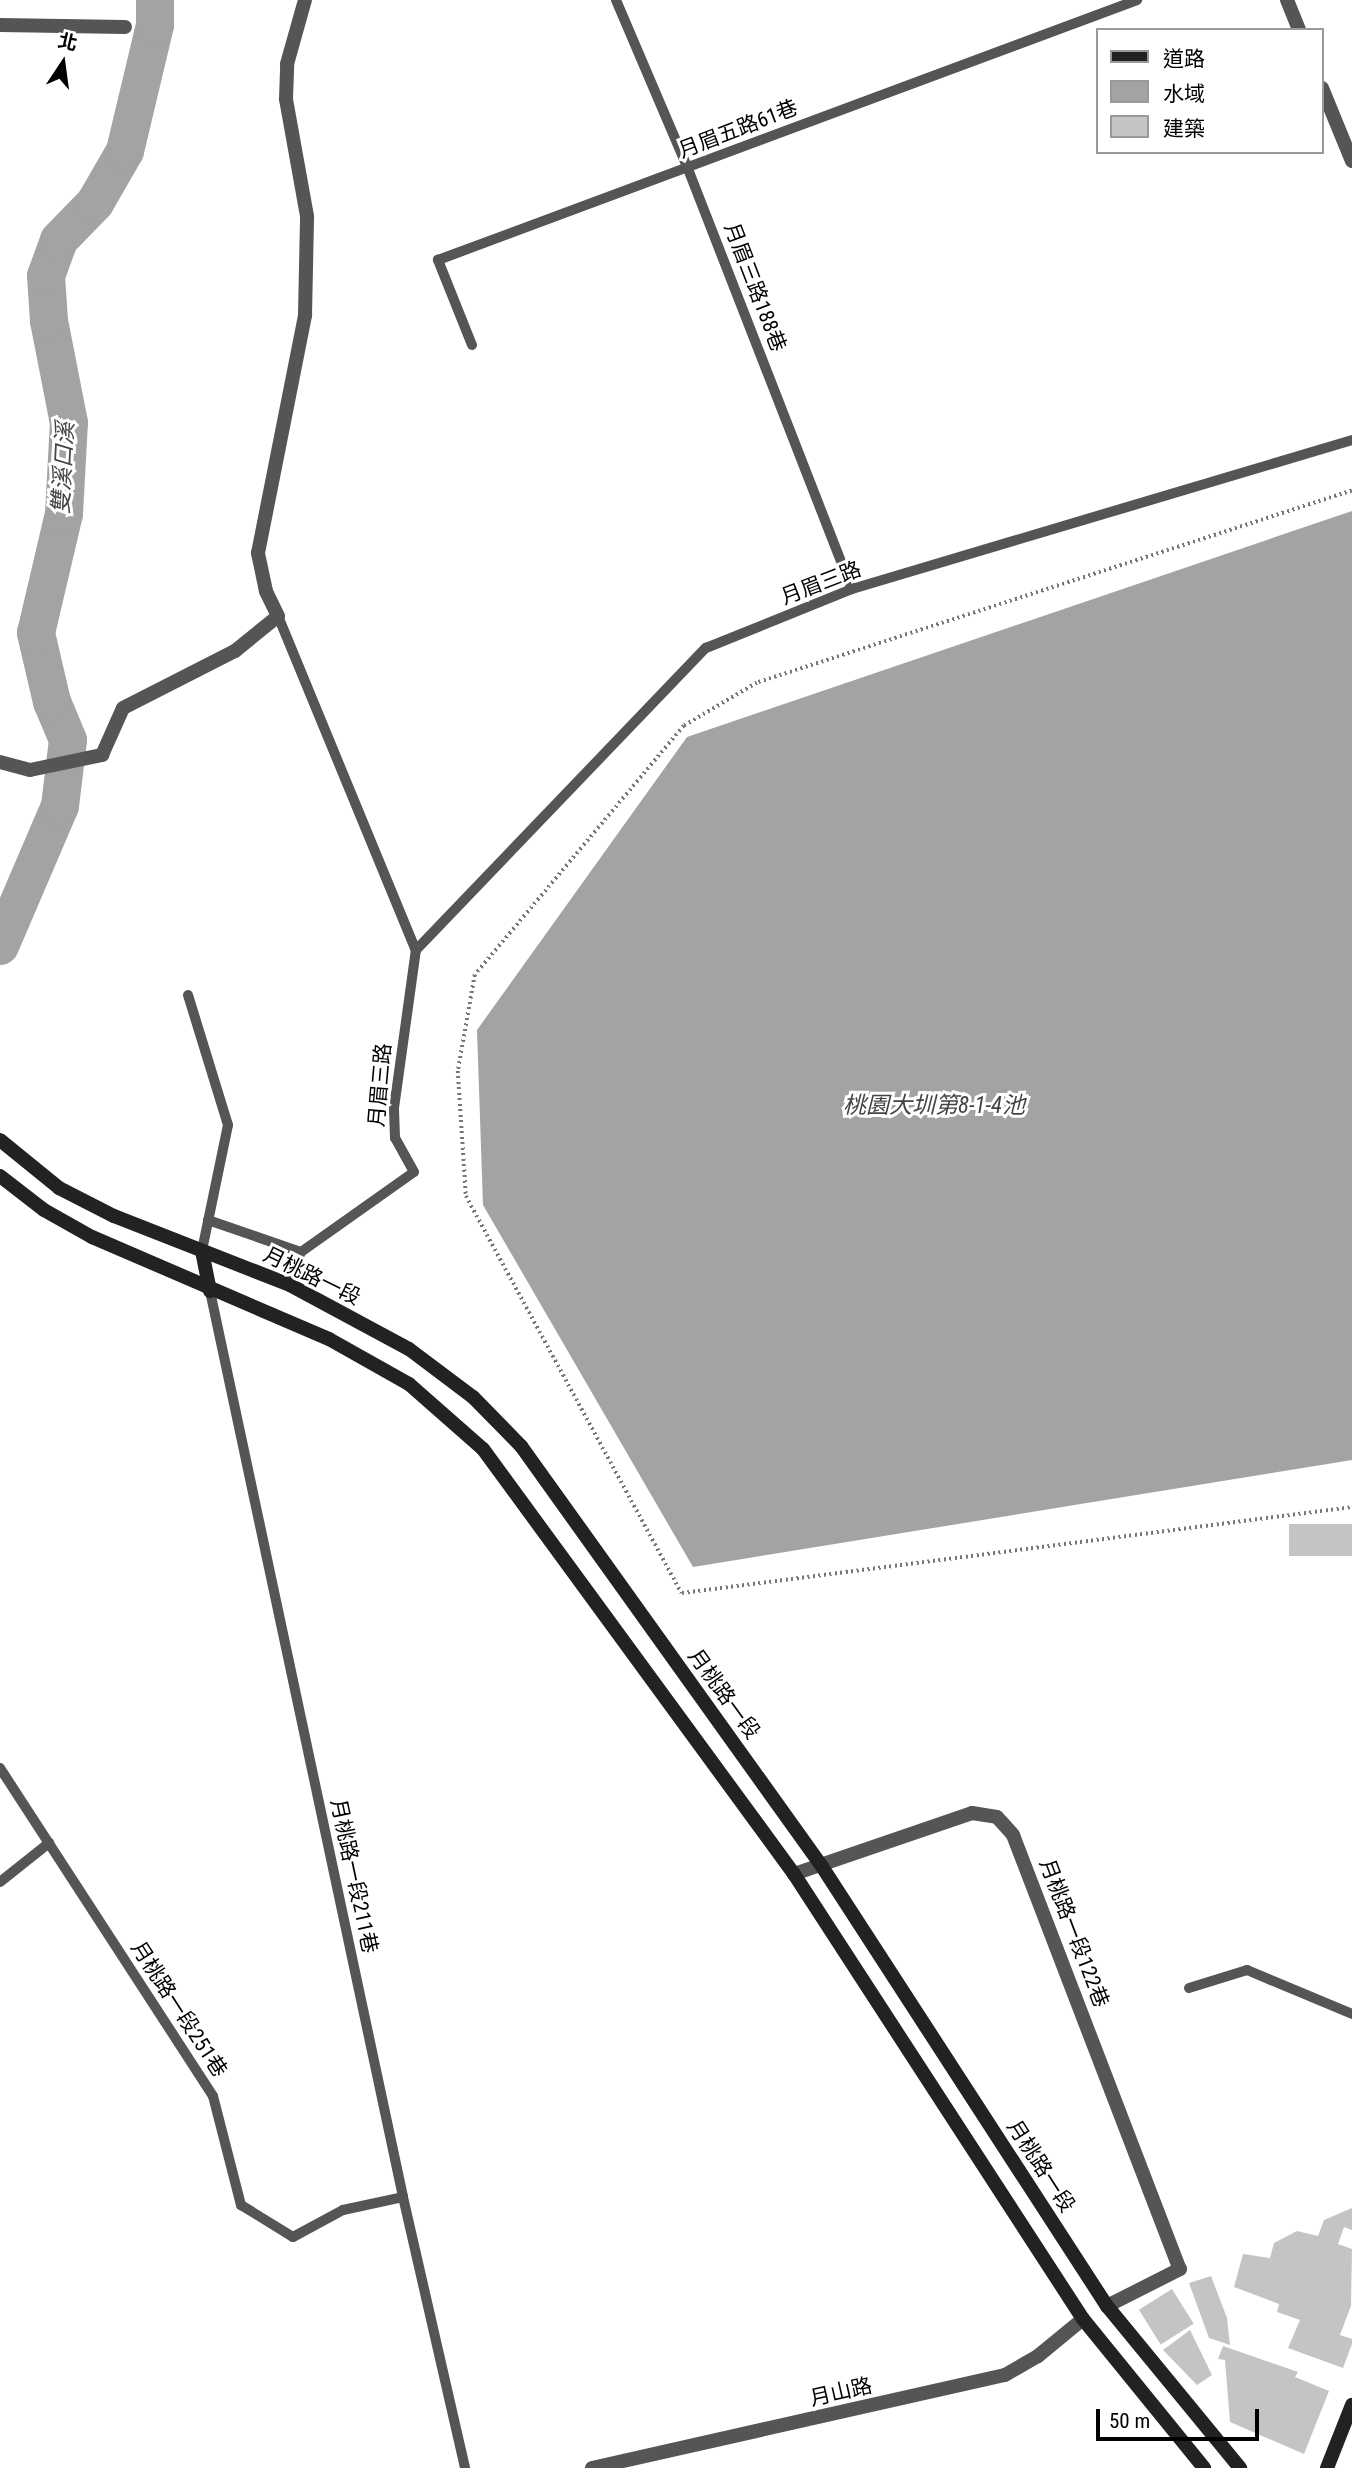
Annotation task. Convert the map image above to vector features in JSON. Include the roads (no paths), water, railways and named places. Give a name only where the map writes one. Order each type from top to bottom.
[{"type":"street","points":[[0,762],[30,770],[102,755],[123,708],[235,651],[278,616],[266,591],[258,553],[305,315],[307,216],[286,99],[287,64],[305,0]]},
{"type":"street","points":[[1287,0],[1298,28]]},
{"type":"street","points":[[0,25],[125,27]]},
{"type":"street","points":[[1324,93],[1352,161]]},
{"type":"street","name":"月桃路一段","points":[[0,1140],[59,1188],[202,1251],[290,1285],[410,1349],[473,1397],[521,1446],[821,1865],[1107,2306],[1240,2468]]},
{"type":"street","points":[[0,1176],[44,1210],[92,1237],[211,1291],[329,1339],[409,1384],[483,1449],[794,1874],[1083,2319],[1204,2468]]},
{"type":"street","points":[[202,1251],[211,1291]]},
{"type":"street","name":"月桃路一段122巷","points":[[794,1874],[972,1813],[997,1817],[1013,1835],[1180,2269],[1107,2306]]},
{"type":"street","points":[[1083,2319],[1107,2306]]},
{"type":"street","name":"月山路","points":[[592,2468],[1005,2375],[1038,2356],[1083,2319]]},
{"type":"street","points":[[1327,2468],[1352,2404]]},
{"type":"lane","name":"月眉三路188巷","points":[[616,0],[688,169],[852,589]]},
{"type":"lane","name":"月眉五路61巷","points":[[472,345],[438,260],[1137,0]]},
{"type":"lane","name":"月眉三路","points":[[301,1252],[414,1172],[395,1138],[394,1108],[416,950],[706,648],[852,589],[1352,440]]},
{"type":"lane","points":[[278,616],[416,950]]},
{"type":"lane","points":[[188,995],[228,1125],[202,1251]]},
{"type":"lane","points":[[208,1220],[301,1252],[290,1285]]},
{"type":"lane","name":"月桃路一段211巷","points":[[211,1291],[403,2196],[466,2468]]},
{"type":"lane","name":"月桃路一段251巷","points":[[0,1768],[213,2096],[241,2205],[293,2237],[343,2210],[403,2196]]},
{"type":"lane","points":[[0,1881],[49,1843]]},
{"type":"lane","points":[[1189,1988],[1247,1970],[1352,2014]]},
{"type":"water","name":"桃園大圳第8-1-4池","points":[[1352,511],[1352,1460],[693,1567],[483,1205],[477,1030],[687,737]]},
{"type":"waterway","name":"雙溪口溪","points":[[0,946],[60,806],[68,740],[52,702],[36,633],[64,514],[69,423],[49,321],[46,276],[59,240],[95,203],[125,151],[155,25],[155,0]]}]
